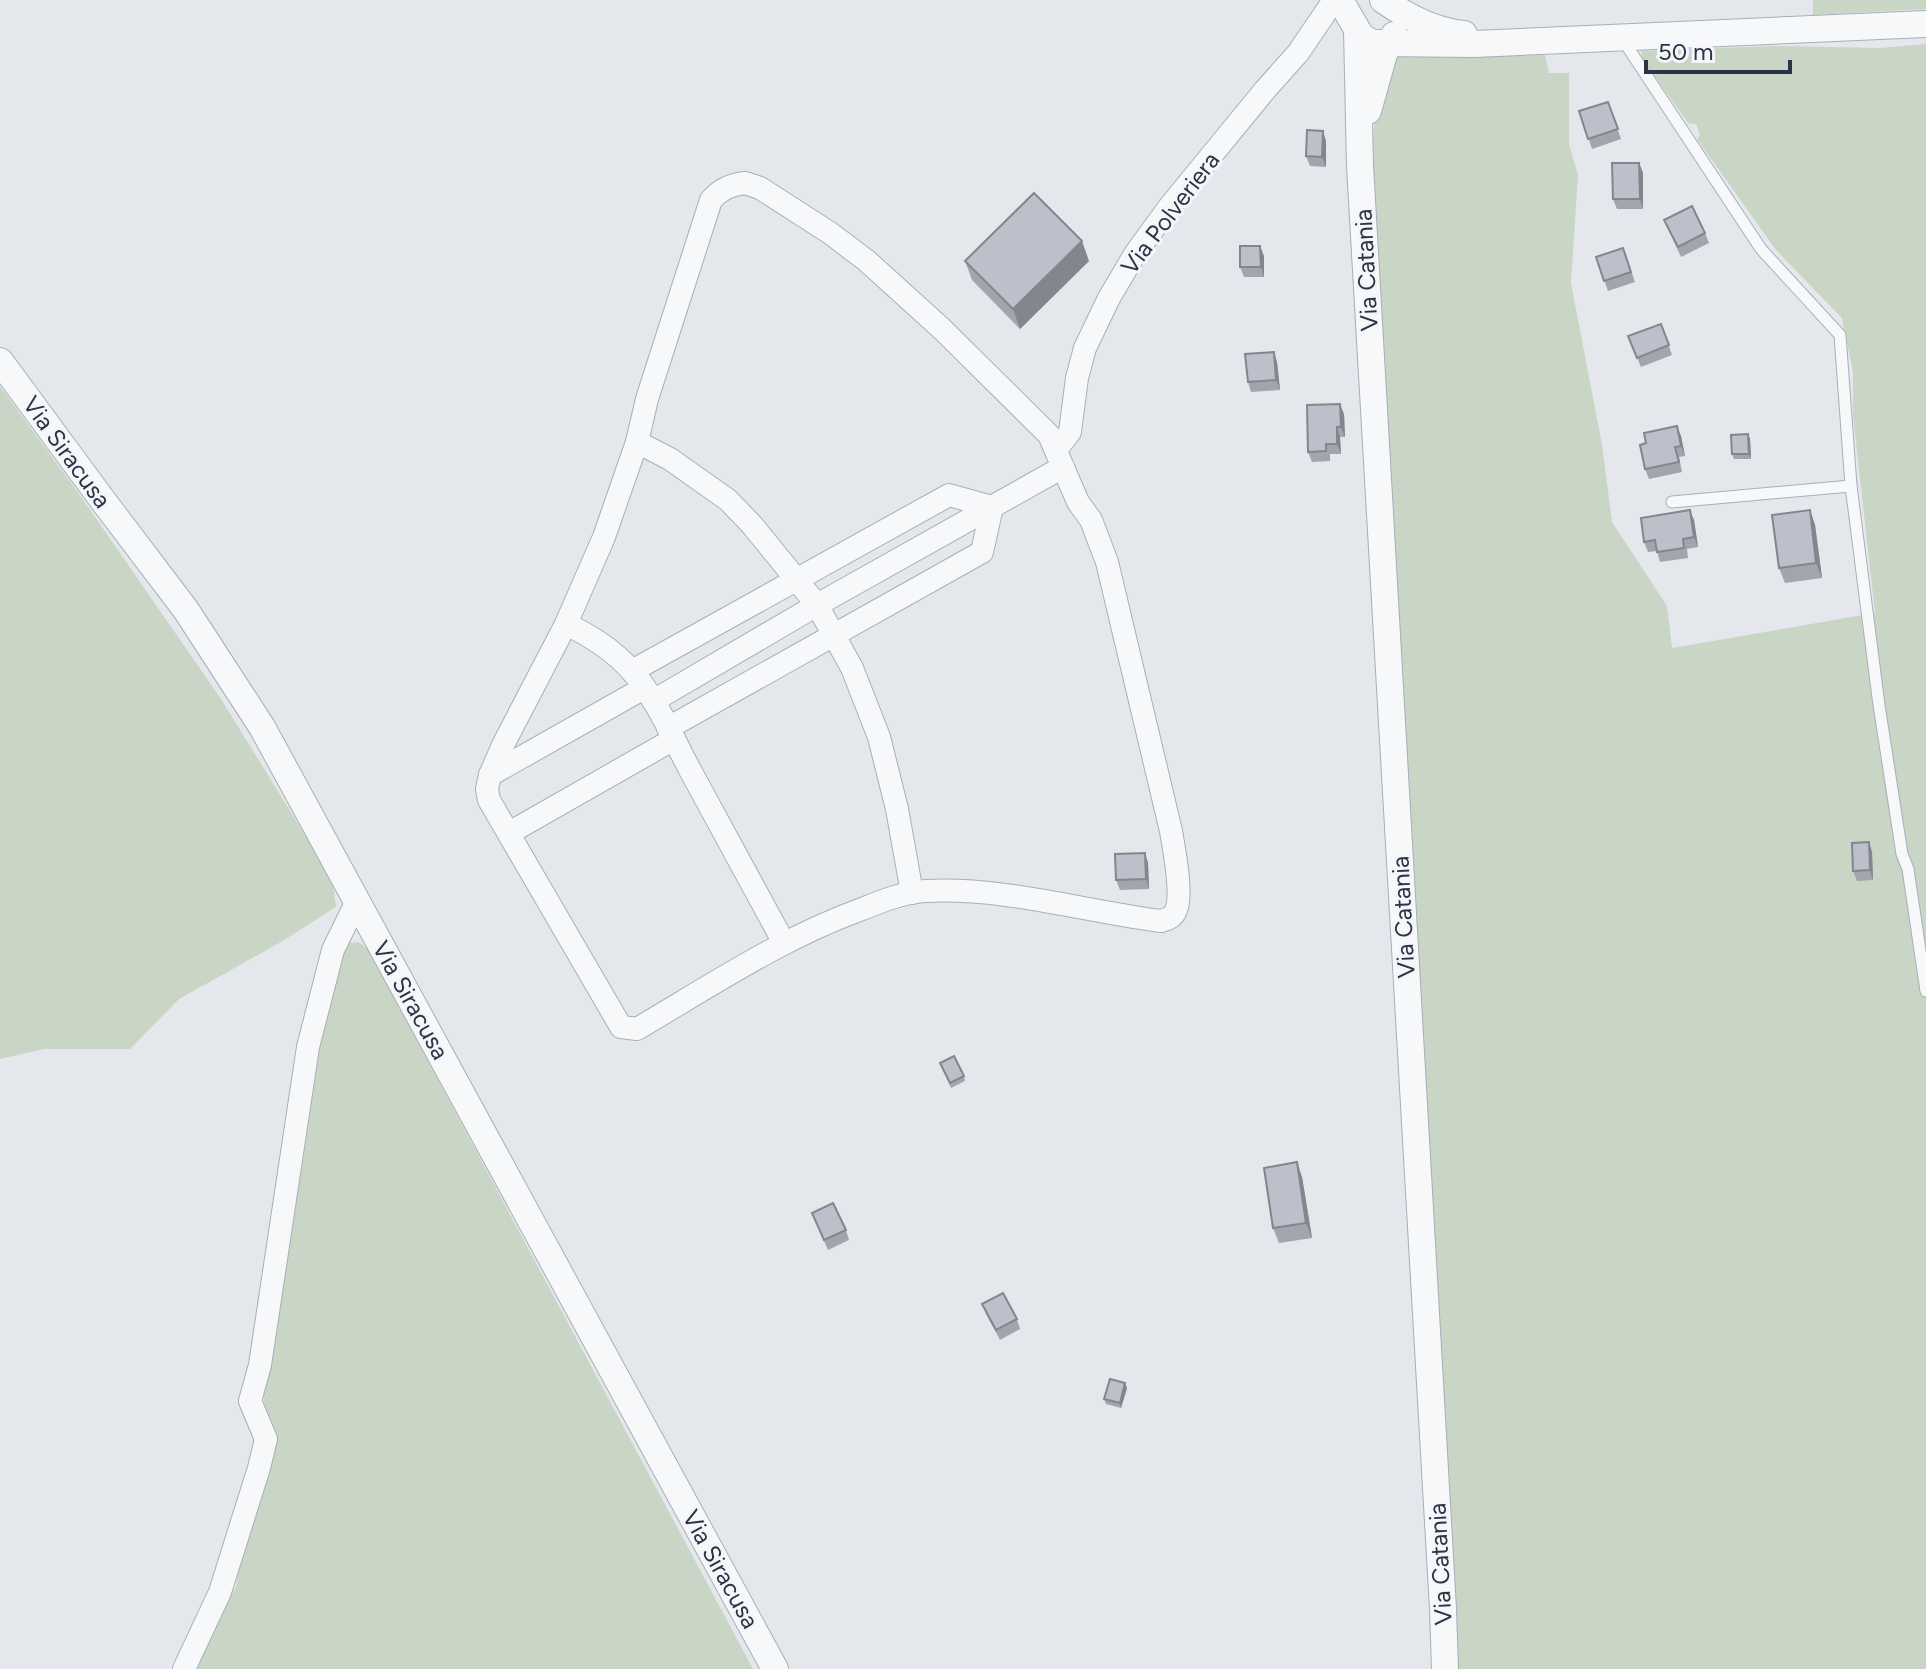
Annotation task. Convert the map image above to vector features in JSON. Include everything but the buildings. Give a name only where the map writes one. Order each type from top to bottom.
[{"type":"street","name":"Via Polveriera","points":[[1059,458],[1070,432],[1077,378],[1085,348],[1135,254],[1255,101],[1298,53],[1334,0]]},
{"type":"street","points":[[1340,0],[1380,24],[1474,44],[1926,24]]},
{"type":"street","name":"Via Catania","points":[[1380,24],[1360,166],[1445,1669]]},
{"type":"street","points":[[745,183],[760,188],[867,261],[942,329],[1049,435],[1078,502],[1091,520],[1107,562],[1171,831],[1178,898],[1177,910],[1171,918],[1161,921],[984,893],[912,893],[840,917],[784,943],[637,1029],[621,1027],[489,800],[487,789],[504,743],[566,624],[604,537],[637,442],[647,399],[711,200],[718,192],[731,185],[745,183]]},
{"type":"street","name":"Via Siracusa","points":[[0,361],[186,610],[262,727],[775,1669]]},
{"type":"street","points":[[637,442],[670,459],[728,500],[798,580],[835,634],[879,737],[897,809],[912,893]]},
{"type":"street","points":[[490,775],[643,687],[817,605],[992,507],[1059,458]]},
{"type":"street","points":[[643,687],[798,580],[949,495],[992,507]]},
{"type":"street","points":[[509,833],[835,634],[982,552],[992,507]]},
{"type":"street","points":[[566,624],[612,651],[643,687],[784,943]]},
{"type":"street","points":[[184,1669],[220,1592],[266,1439],[250,1401],[260,1365],[308,1047],[333,950],[357,901]]},
{"type":"lane","points":[[1621,37],[1761,249],[1840,335],[1851,486],[1879,705],[1926,991]]},
{"type":"lane","points":[[1672,502],[1851,486]]},
{"type":"green space","points":[[1813,0],[1926,0],[1926,9],[1813,15]]},
{"type":"green space","points":[[1926,44],[1926,1669],[1458,1669],[1374,191],[1373,138],[1378,98],[1394,56],[1545,55],[1549,73],[1569,73],[1569,144],[1578,175],[1571,283],[1602,445],[1612,522],[1667,606],[1672,648],[1875,613],[1853,416],[1853,372],[1842,318],[1776,250],[1697,139],[1700,134],[1696,124],[1688,123],[1641,57],[1642,51],[1772,46],[1880,48]]},
{"type":"green space","points":[[0,386],[221,699],[333,884],[336,907],[179,999],[130,1049],[44,1049],[0,1059]]},
{"type":"green space","points":[[358,942],[368,949],[753,1669],[197,1669],[217,1614],[236,1587],[270,1423],[264,1407],[263,1388],[315,1050],[342,948]]}]
